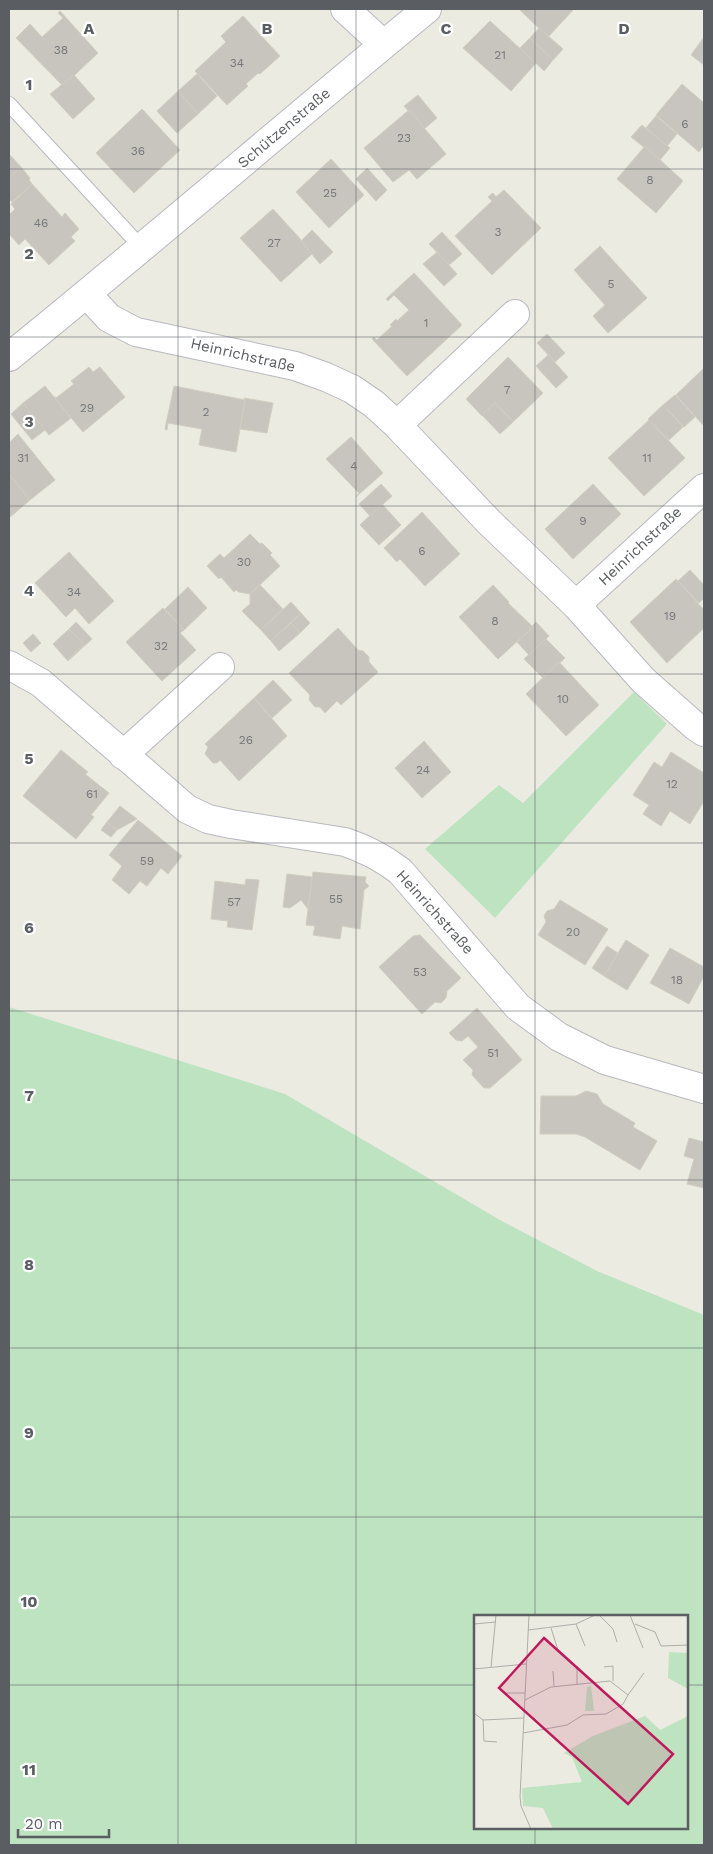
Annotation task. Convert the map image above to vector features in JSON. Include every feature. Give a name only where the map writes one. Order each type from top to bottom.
[{"type":"street","points":[[344,9],[383,44]]},
{"type":"street","name":"Schützenstraße","points":[[9,357],[427,9]]},
{"type":"street","name":"Heinrichstraße","points":[[87,294],[110,318],[136,332],[295,366],[352,389],[374,404],[397,425],[489,522],[576,605],[644,680],[704,732]]},
{"type":"street","points":[[397,425],[514,314]]},
{"type":"street","name":"Heinrichstraße","points":[[576,605],[704,488]]},
{"type":"street","name":"Heinrichstraße","points":[[9,665],[41,684],[187,809],[208,818],[231,824],[345,842],[363,848],[385,860],[400,871],[518,1006],[559,1037],[606,1060],[704,1089]]},
{"type":"street","points":[[123,755],[220,667]]},
{"type":"lane","points":[[9,104],[142,248]]},
{"type":"green space","points":[[634,692],[667,724],[495,918],[425,849],[499,785],[523,803]]},
{"type":"green space","points":[[9,1007],[285,1094],[500,1220],[597,1271],[704,1315],[704,1845],[9,1845]]},
{"type":"building","points":[[519,9],[574,9],[548,37]]},
{"type":"building","points":[[60,11],[98,53],[63,86],[16,38],[30,24],[42,37],[63,18],[58,13]]},
{"type":"building","points":[[243,16],[280,56],[246,84],[248,86],[227,105],[195,71],[226,42],[221,36]]},
{"type":"building","points":[[490,21],[536,63],[511,91],[463,48]]},
{"type":"building","points":[[539,28],[563,49],[553,60],[530,38]]},
{"type":"building","points":[[704,37],[704,65],[691,55]]},
{"type":"building","points":[[530,38],[553,60],[544,71],[520,48]]},
{"type":"building","points":[[197,74],[217,96],[198,114],[178,91]]},
{"type":"building","points":[[74,75],[95,99],[73,119],[50,94]]},
{"type":"building","points":[[682,84],[704,103],[704,145],[699,152],[656,115]]},
{"type":"building","points":[[178,91],[198,114],[177,133],[157,111]]},
{"type":"building","points":[[418,95],[437,118],[424,129],[404,106]]},
{"type":"building","points":[[142,109],[180,150],[134,193],[96,153]]},
{"type":"building","points":[[409,110],[446,154],[417,179],[409,170],[393,182],[364,148]]},
{"type":"building","points":[[656,116],[677,134],[667,146],[646,128]]},
{"type":"building","points":[[642,125],[670,148],[660,160],[631,137]]},
{"type":"building","points":[[645,146],[683,181],[656,213],[617,179]]},
{"type":"building","points":[[9,156],[21,167],[9,178]]},
{"type":"building","points":[[331,159],[364,195],[329,228],[296,192]]},
{"type":"building","points":[[21,167],[30,178],[29,180],[32,184],[12,202],[9,199],[9,178]]},
{"type":"building","points":[[367,168],[387,190],[376,201],[356,179]]},
{"type":"building","points":[[32,184],[62,217],[65,213],[79,229],[71,237],[75,241],[49,265],[25,239],[19,245],[9,234],[9,215],[15,209],[11,204]]},
{"type":"building","points":[[504,190],[541,228],[492,275],[455,236],[492,201],[488,197],[493,193],[496,197]]},
{"type":"building","points":[[273,209],[313,253],[281,282],[240,238]]},
{"type":"building","points":[[312,230],[333,252],[320,264],[301,241]]},
{"type":"building","points":[[442,232],[462,254],[449,265],[429,244]]},
{"type":"building","points":[[600,246],[647,298],[608,333],[593,316],[605,305],[574,270]]},
{"type":"building","points":[[437,252],[457,274],[444,286],[423,264]]},
{"type":"building","points":[[414,273],[462,325],[407,376],[372,339],[374,337],[377,340],[392,326],[390,325],[396,319],[397,321],[409,310],[394,295],[388,301],[386,299]]},
{"type":"building","points":[[547,334],[565,353],[555,362],[537,343]]},
{"type":"building","points":[[548,355],[568,377],[556,388],[536,366]]},
{"type":"building","points":[[508,357],[543,393],[513,422],[495,403],[482,416],[466,399]]},
{"type":"building","points":[[89,367],[93,372],[100,367],[125,397],[83,432],[53,396],[56,398],[74,384],[71,381]]},
{"type":"building","points":[[704,368],[704,426],[676,395]]},
{"type":"building","points":[[45,386],[71,418],[49,435],[23,403]]},
{"type":"building","points":[[174,386],[245,400],[236,452],[199,445],[202,429],[168,423],[167,430],[165,429]]},
{"type":"building","points":[[675,395],[695,417],[684,427],[663,405]]},
{"type":"building","points":[[244,398],[273,403],[267,433],[240,429]]},
{"type":"building","points":[[23,403],[45,430],[32,440],[11,414]]},
{"type":"building","points":[[495,403],[513,422],[500,434],[482,415]]},
{"type":"building","points":[[663,405],[683,427],[669,440],[648,419]]},
{"type":"building","points":[[649,420],[685,458],[644,496],[608,458]]},
{"type":"building","points":[[18,434],[55,480],[30,500],[9,474],[9,443]]},
{"type":"building","points":[[351,437],[383,473],[356,497],[359,493],[326,459]]},
{"type":"building","points":[[9,474],[30,500],[9,518]]},
{"type":"building","points":[[381,484],[392,496],[370,516],[359,504]]},
{"type":"building","points":[[593,484],[621,514],[573,559],[545,529]]},
{"type":"building","points":[[382,504],[401,525],[379,545],[360,525]]},
{"type":"building","points":[[422,512],[460,554],[425,586],[400,559],[397,562],[384,548]]},
{"type":"building","points":[[250,534],[272,553],[270,555],[280,566],[250,594],[236,590],[234,592],[221,577],[219,579],[207,566],[220,554],[224,558]]},
{"type":"building","points":[[69,552],[114,601],[89,624],[75,608],[66,617],[35,583]]},
{"type":"building","points":[[690,570],[704,585],[704,598],[699,603],[678,581]]},
{"type":"building","points":[[676,579],[704,610],[704,628],[667,663],[630,622]]},
{"type":"building","points":[[260,585],[283,609],[261,630],[242,611],[250,604],[250,594]]},
{"type":"building","points":[[493,585],[508,603],[533,627],[498,659],[459,617]]},
{"type":"building","points":[[188,587],[207,608],[184,630],[165,609]]},
{"type":"building","points":[[291,602],[301,613],[271,641],[261,630]]},
{"type":"building","points":[[163,608],[184,630],[180,633],[196,650],[162,681],[126,642]]},
{"type":"building","points":[[301,613],[310,623],[300,633],[291,623]]},
{"type":"building","points":[[76,622],[92,639],[68,661],[84,645],[68,630]]},
{"type":"building","points":[[536,622],[549,636],[529,655],[517,642]]},
{"type":"building","points":[[291,623],[300,633],[279,651],[271,641]]},
{"type":"building","points":[[338,628],[358,650],[363,651],[369,657],[369,662],[378,672],[341,705],[337,701],[325,713],[320,707],[315,707],[309,700],[310,695],[289,673]]},
{"type":"building","points":[[68,630],[84,645],[67,660],[53,644]]},
{"type":"building","points":[[33,634],[41,643],[31,652],[23,643]]},
{"type":"building","points":[[546,639],[565,658],[543,678],[524,659]]},
{"type":"building","points":[[559,662],[599,705],[566,736],[526,694]]},
{"type":"building","points":[[273,680],[292,700],[272,718],[254,698]]},
{"type":"building","points":[[254,698],[287,736],[239,781],[220,760],[217,763],[213,763],[205,754],[208,747],[205,744]]},
{"type":"building","points":[[424,741],[451,772],[422,798],[395,768]]},
{"type":"building","points":[[61,750],[88,772],[85,774],[109,793],[91,815],[94,817],[76,839],[23,796]]},
{"type":"building","points":[[671,752],[704,773],[704,801],[690,824],[670,811],[661,826],[643,814],[649,805],[633,795],[654,762],[662,767]]},
{"type":"building","points":[[120,806],[137,819],[117,830],[107,822]]},
{"type":"building","points":[[138,820],[182,856],[168,874],[161,868],[147,886],[140,881],[129,894],[112,880],[122,866],[109,855]]},
{"type":"building","points":[[107,822],[117,830],[111,837],[101,830]]},
{"type":"building","points":[[313,872],[366,877],[365,882],[369,886],[364,890],[360,929],[342,926],[340,939],[313,935],[315,926],[306,925]]},
{"type":"building","points":[[287,874],[312,877],[308,909],[301,900],[290,908],[283,907]]},
{"type":"building","points":[[246,879],[259,880],[252,930],[227,927],[228,921],[211,919],[215,881],[245,885]]},
{"type":"building","points":[[560,900],[608,929],[585,965],[538,935],[546,922],[544,916],[547,911],[554,909]]},
{"type":"building","points":[[420,935],[461,978],[447,991],[446,998],[441,1003],[435,1002],[422,1014],[379,967],[413,936]]},
{"type":"building","points":[[626,940],[649,955],[627,990],[604,976]]},
{"type":"building","points":[[607,946],[618,953],[604,976],[592,968]]},
{"type":"building","points":[[670,948],[704,967],[704,976],[689,1004],[650,983]]},
{"type":"building","points":[[477,1008],[522,1060],[490,1088],[484,1088],[472,1075],[473,1070],[463,1060],[478,1047],[468,1036],[462,1041],[456,1040],[449,1033]]},
{"type":"building","points":[[586,1091],[597,1094],[603,1104],[635,1123],[633,1127],[657,1141],[640,1170],[585,1137],[576,1134],[540,1134],[541,1096],[576,1096]]},
{"type":"building","points":[[689,1138],[704,1142],[704,1188],[687,1184],[694,1159],[684,1156]]}]
